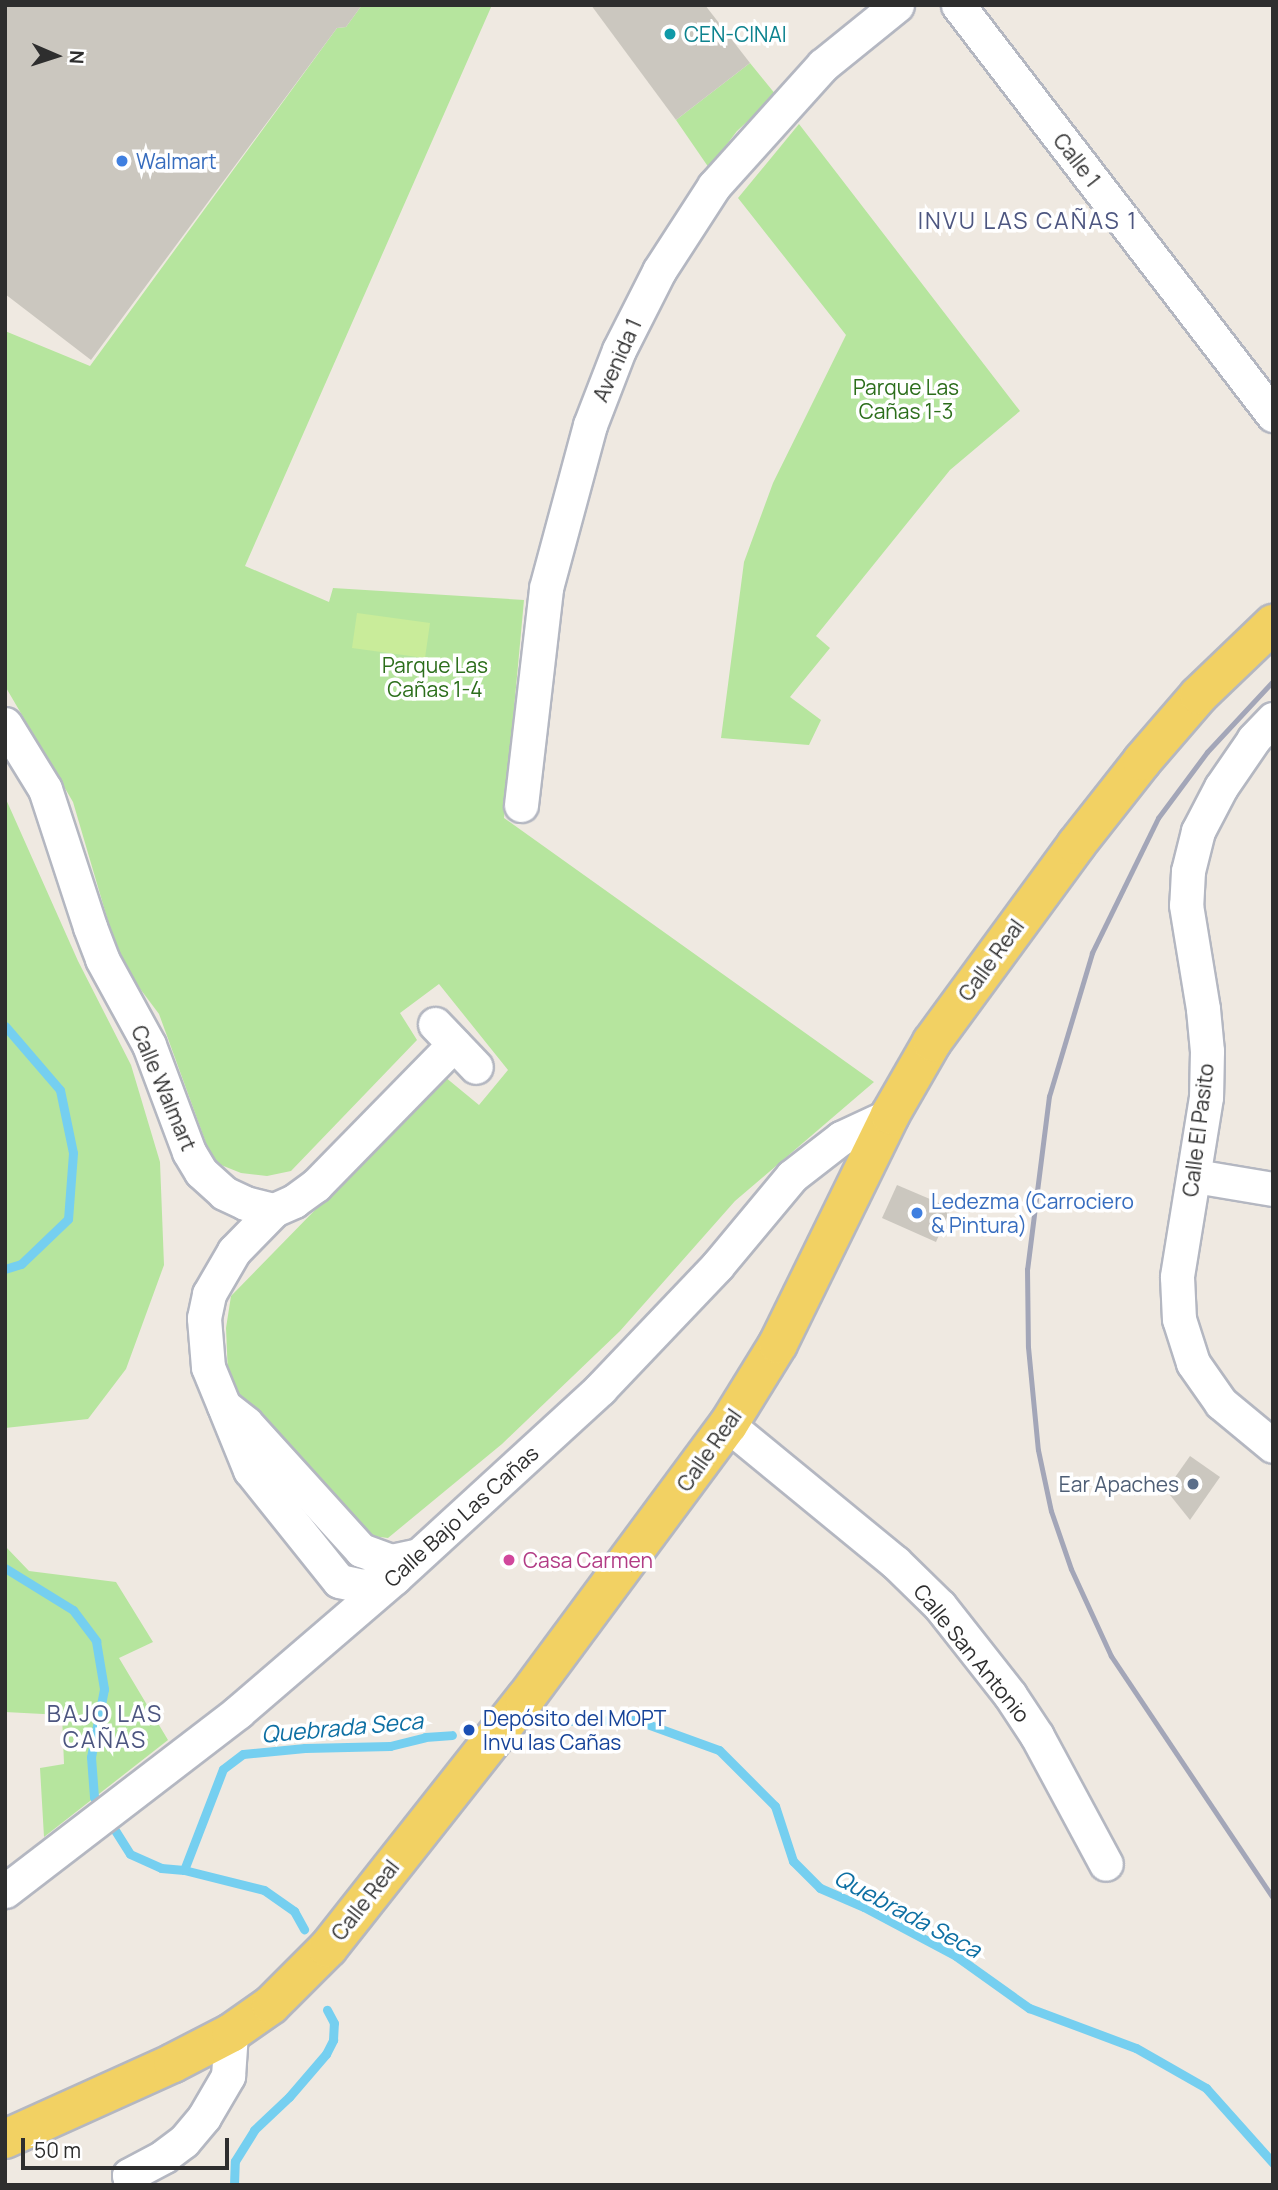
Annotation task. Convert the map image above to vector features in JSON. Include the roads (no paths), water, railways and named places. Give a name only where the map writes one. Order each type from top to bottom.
[{"type":"main road","name":"Calle Real","points":[[5,2139],[173,2063],[231,2033],[271,2004],[328,1948],[526,1699],[728,1425],[778,1344],[890,1115],[932,1042],[1076,845],[1199,695],[1273,624]]},
{"type":"street","name":"Avenida 1","points":[[521,805],[546,588],[590,425],[619,351],[659,271],[714,186],[823,65],[897,5]]},
{"type":"street","name":"Calle 1","points":[[958,5],[1273,415]]},
{"type":"street","name":"Calle El Pasito","points":[[1273,719],[1254,739],[1221,787],[1198,831],[1188,871],[1185,905],[1208,1051],[1206,1097],[1177,1277],[1179,1319],[1193,1363],[1221,1403],[1273,1446]]},
{"type":"street","name":"Calle Walmart","points":[[5,724],[45,789],[94,938],[149,1045],[189,1152],[201,1172],[224,1193],[245,1203],[274,1210]]},
{"type":"street","points":[[405,1567],[361,1550],[246,1423],[224,1406],[208,1367],[204,1318],[209,1294],[234,1251],[274,1210],[294,1201],[316,1185],[444,1034],[476,1067]]},
{"type":"street","name":"Calle Bajo Las Cañas","points":[[5,1891],[238,1712],[405,1567],[600,1389],[663,1326],[792,1176],[841,1139],[890,1115]]},
{"type":"street","points":[[1195,1176],[1273,1189]]},
{"type":"street","name":"Calle San Antonio","points":[[728,1425],[895,1562],[940,1606],[1010,1695],[1030,1726],[1106,1864]]},
{"type":"street","points":[[131,2185],[129,2175],[164,2156],[184,2140],[204,2117],[228,2076],[231,2033]]},
{"type":"waterway","points":[[5,1026],[60,1090],[73,1153],[68,1219],[21,1264],[5,1269]]},
{"type":"waterway","points":[[5,1568],[73,1610],[96,1641],[104,1689],[91,1757],[94,1797],[130,1854],[161,1868],[184,1870],[264,1890],[294,1911],[304,1929]]},
{"type":"waterway","name":"Quebrada Seca","points":[[542,1721],[636,1720],[719,1750],[775,1806],[793,1861],[820,1888],[864,1907],[956,1956],[1029,2008],[1136,2048],[1206,2088],[1273,2163]]},
{"type":"waterway","name":"Quebrada Seca","points":[[184,1870],[223,1769],[243,1754],[305,1748],[390,1746],[425,1737],[452,1735]]},
{"type":"waterway","points":[[234,2185],[235,2161],[254,2130],[289,2097],[326,2054],[333,2040],[334,2023],[327,2010]]},
{"type":"railway","points":[[1273,681],[1207,752],[1158,818],[1092,953],[1049,1096],[1027,1269],[1028,1347],[1038,1450],[1051,1511],[1071,1569],[1111,1656],[1273,1898]]},
{"type":"place","name":"CEN-CINAI","points":[[670,34]]},
{"type":"place","name":"Walmart","points":[[122,161]]},
{"type":"place","name":"Ledezma (Carrociero & Pintura)","points":[[917,1213]]},
{"type":"place","name":"Ear Apaches","points":[[1193,1484]]},
{"type":"place","name":"Casa Carmen","points":[[509,1560]]},
{"type":"place","name":"Depósito del MOPT Invu las Cañas","points":[[469,1730]]},
{"type":"district","name":"INVU LAS CAÑAS 1","points":[[1028,220]]},
{"type":"district","name":"BAJO LAS CAÑAS","points":[[105,1726]]},
{"type":"park label","name":"Parque Las Cañas 1-3","points":[[906,399]]},
{"type":"park label","name":"Parque Las Cañas 1-4","points":[[435,677]]}]
